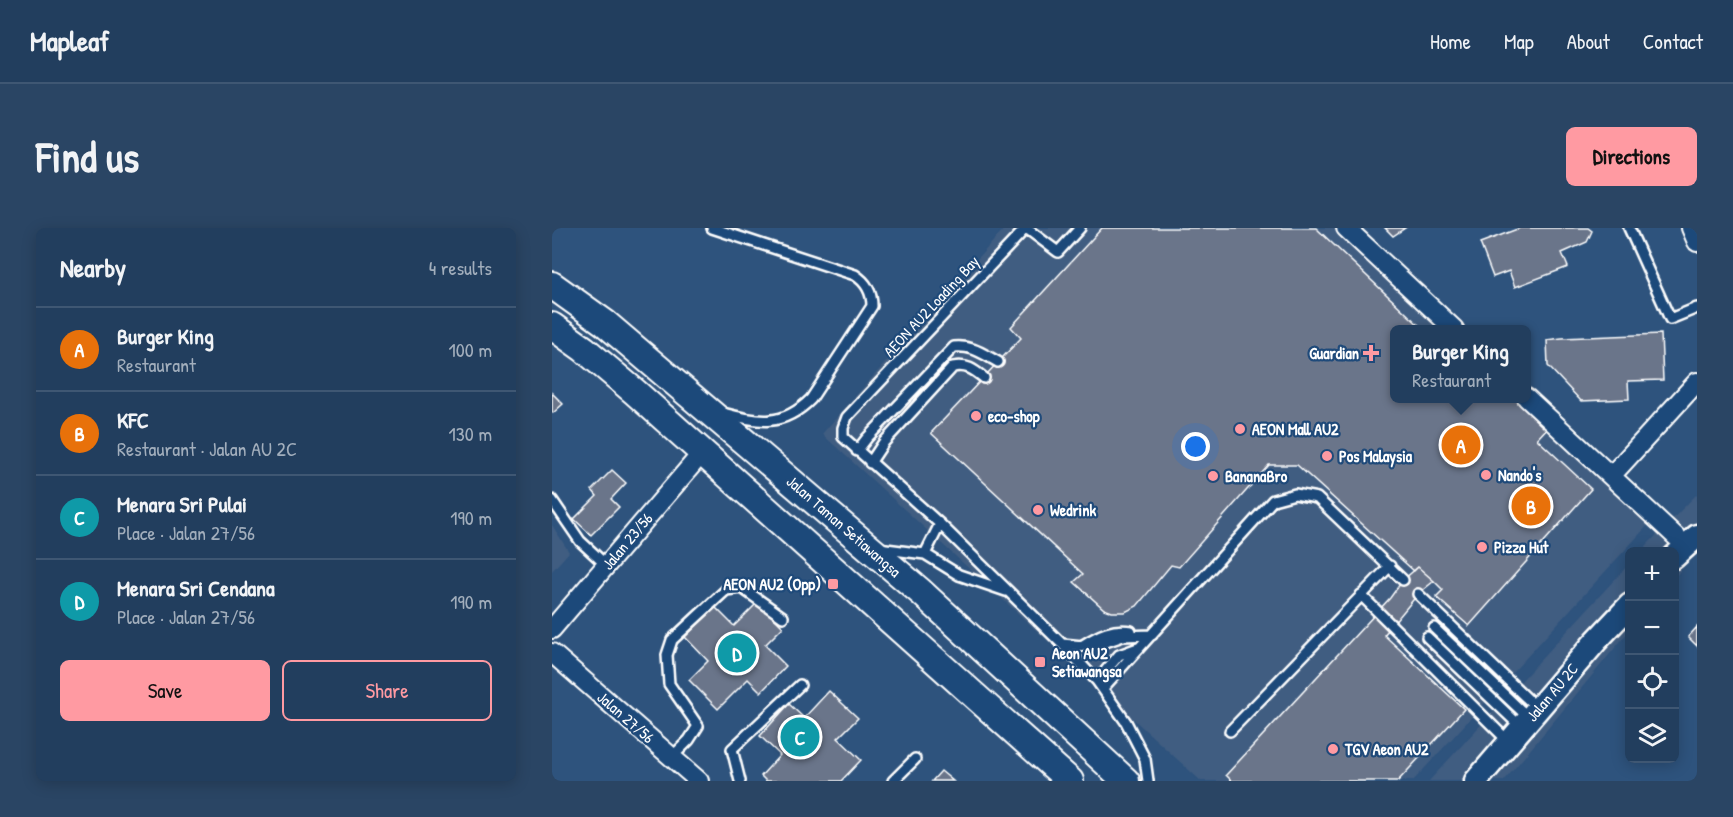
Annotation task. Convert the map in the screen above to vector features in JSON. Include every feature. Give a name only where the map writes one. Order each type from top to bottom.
[{"type":"main road","name":"Jalan Taman Setiawangsa","points":[[552,285],[605,323],[921,592],[1126,781]]},
{"type":"main road","points":[[552,326],[584,349],[635,392],[1070,781]]},
{"type":"street","points":[[1346,228],[1449,325]]},
{"type":"street","points":[[1611,476],[1697,382]]},
{"type":"street","points":[[1531,402],[1686,546]]},
{"type":"street","name":"Jalan 23/56","points":[[552,629],[702,453]]},
{"type":"street","name":"Jalan AU 2C","points":[[1476,781],[1625,610]]},
{"type":"street","name":"Jalan 27/56","points":[[552,652],[699,781]]},
{"type":"lane","points":[[707,408],[751,421],[774,421],[802,409],[812,399],[872,306],[872,298],[864,281],[855,275],[712,228]]},
{"type":"lane","name":"AEON AU2 Loading Bay","points":[[857,451],[843,436],[847,417],[1026,228],[1058,252],[1080,228]]},
{"type":"lane","points":[[1629,228],[1670,319],[1697,308]]},
{"type":"lane","points":[[998,363],[965,345],[954,347],[857,451],[940,524],[1062,644],[1100,685],[1126,722],[1145,759],[1148,781]]},
{"type":"lane","points":[[870,463],[884,441],[953,367],[961,365],[969,367],[984,378]]},
{"type":"lane","points":[[1100,685],[1152,635],[1274,500],[1295,494],[1317,498],[1403,580]]},
{"type":"lane","points":[[552,500],[580,541],[606,565]]},
{"type":"lane","points":[[925,554],[940,524]]},
{"type":"lane","points":[[867,546],[925,554],[959,575],[1007,591]]},
{"type":"lane","points":[[1230,731],[1390,566]]},
{"type":"lane","points":[[672,757],[689,740],[698,726],[669,684],[668,656],[672,640],[726,590],[742,588],[783,617]]},
{"type":"lane","points":[[1418,594],[1525,724]]},
{"type":"lane","points":[[1361,595],[1525,724]]},
{"type":"lane","points":[[1434,628],[1525,724]]},
{"type":"lane","points":[[1062,644],[1083,646],[1100,644],[1123,636],[1152,635]]},
{"type":"lane","points":[[1427,637],[1525,724]]},
{"type":"lane","points":[[740,781],[732,749],[800,685]]},
{"type":"lane","points":[[893,781],[915,759]]},
{"type":"shaded area","points":[[1005,228],[1334,228],[1437,325],[1390,325],[1390,403],[1518,403],[1648,525],[1628,547],[1625,547],[1625,550],[1413,781],[1201,781],[822,434]]},
{"type":"shaded area","points":[[1697,494],[1697,551],[1679,572],[1679,547],[1645,547]]},
{"type":"shaded area","points":[[552,525],[569,552],[552,571]]},
{"type":"shaded area","points":[[1625,568],[1625,636],[1504,781],[1429,781]]},
{"type":"building","name":"AEON Mall AU2","points":[[1102,228],[1316,228],[1419,325],[1390,325],[1390,403],[1525,403],[1549,426],[1537,439],[1591,489],[1469,626],[1436,597],[1443,590],[1434,581],[1418,567],[1414,571],[1297,465],[1269,465],[1179,567],[1171,565],[1137,606],[1125,612],[1112,612],[1104,609],[1074,582],[1083,574],[931,433],[1021,338],[1011,327]]},
{"type":"building","points":[[1385,228],[1405,228],[1393,236]]},
{"type":"building","points":[[1520,228],[1588,228],[1592,231],[1587,242],[1562,253],[1568,267],[1515,287],[1509,271],[1493,277],[1480,243]]},
{"type":"building","points":[[1661,334],[1663,380],[1628,381],[1629,399],[1581,401],[1548,366],[1547,340]]},
{"type":"building","points":[[552,393],[563,404],[553,413],[552,412]]},
{"type":"building","points":[[612,470],[626,483],[611,499],[619,507],[591,535],[574,519],[597,496],[592,490]]},
{"type":"building","points":[[1418,567],[1434,581],[1418,594],[1384,635],[1464,709],[1398,781],[1232,781],[1226,775],[1390,598],[1403,580]]},
{"type":"building","points":[[758,602],[783,627],[765,645],[786,666],[761,692],[748,679],[718,709],[689,680],[708,661],[685,637],[715,607],[734,626]]},
{"type":"building","points":[[1697,627],[1697,646],[1688,637]]},
{"type":"building","points":[[829,691],[858,718],[838,738],[861,760],[841,781],[766,781],[761,776],[780,755],[760,736],[789,704],[804,718]]},
{"type":"building","points":[[941,771],[953,781],[932,781]]},
{"type":"place","name":"Guardian","points":[[1371,353]]},
{"type":"place","name":"eco-shop","points":[[976,416]]},
{"type":"place","name":"AEON Mall AU2","points":[[1240,429]]},
{"type":"place","name":"Burger King","points":[[1461,445]]},
{"type":"place","name":"Pos Malaysia","points":[[1327,456]]},
{"type":"place","name":"Nando's","points":[[1486,475]]},
{"type":"place","name":"BananaBro","points":[[1213,476]]},
{"type":"place","name":"KFC","points":[[1531,506]]},
{"type":"place","name":"Wedrink","points":[[1038,510]]},
{"type":"place","name":"Pizza Hut","points":[[1482,547]]},
{"type":"place","name":"AEON AU2 (Opp)","points":[[833,584]]},
{"type":"place","name":"Menara Sri Cendana","points":[[737,653]]},
{"type":"place","name":"Aeon AU2 Setiawangsa","points":[[1040,662]]},
{"type":"place","name":"Menara Sri Pulai","points":[[800,737]]},
{"type":"place","name":"TGV Aeon AU2","points":[[1333,749]]}]
